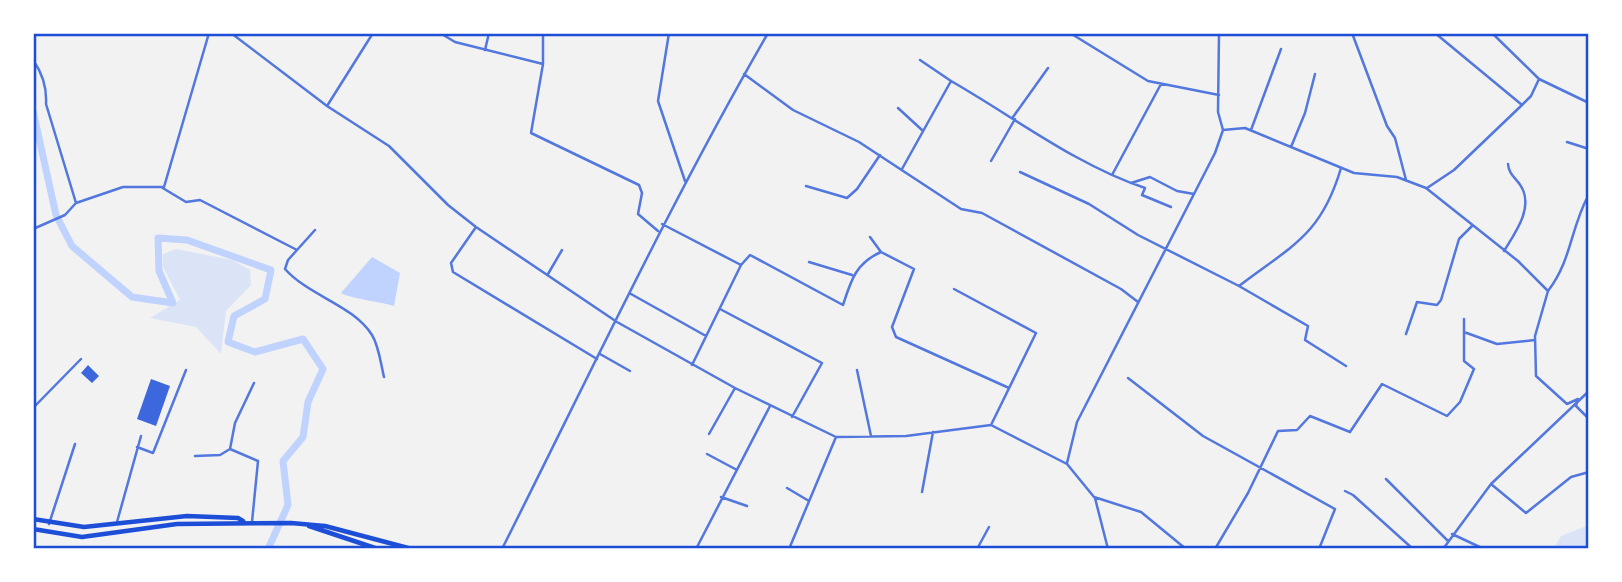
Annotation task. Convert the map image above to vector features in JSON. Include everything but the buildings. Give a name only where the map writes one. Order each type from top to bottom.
[{"type":"main road","points":[[33,519],[49,524],[84,527],[187,516],[238,518],[243,522]]},
{"type":"main road","points":[[33,529],[82,537],[177,524],[291,523],[325,526],[412,549]]},
{"type":"main road","points":[[309,526],[378,549]]},
{"type":"street","points":[[161,187],[164,187],[209,33]]},
{"type":"street","points":[[231,33],[327,106],[389,146],[476,228],[617,322],[770,407],[836,437],[933,432],[991,425],[1067,464],[1094,497],[1108,549]]},
{"type":"street","points":[[327,106],[373,33]]},
{"type":"street","points":[[440,33],[455,42],[543,64]]},
{"type":"street","points":[[485,50],[489,33]]},
{"type":"street","points":[[543,33],[543,64],[531,133],[639,185],[642,193],[638,214],[659,230]]},
{"type":"street","points":[[669,33],[657,102],[685,181]]},
{"type":"street","points":[[502,549],[631,294],[662,223],[768,33]]},
{"type":"street","points":[[1070,33],[1148,81],[1219,95]]},
{"type":"street","points":[[1067,464],[1077,422],[1167,249],[1223,130],[1218,112],[1219,33]]},
{"type":"street","points":[[1352,33],[1387,126],[1395,138],[1406,180]]},
{"type":"street","points":[[1435,33],[1522,105]]},
{"type":"street","points":[[1492,33],[1539,79],[1589,103]]},
{"type":"street","points":[[1251,130],[1281,49]]},
{"type":"street","points":[[33,60],[44,80],[46,104],[76,203]]},
{"type":"street","points":[[920,60],[1112,176],[1145,188],[1142,195],[1148,199],[1171,207]]},
{"type":"street","points":[[991,161],[1014,118],[1048,68]]},
{"type":"street","points":[[744,74],[793,110],[880,155],[961,209],[982,213],[1121,289],[1138,302]]},
{"type":"street","points":[[1291,146],[1306,113],[1315,74]]},
{"type":"street","points":[[1426,188],[1454,170],[1522,105],[1531,96],[1539,79]]},
{"type":"street","points":[[902,169],[951,81]]},
{"type":"street","points":[[1112,176],[1161,84]]},
{"type":"street","points":[[898,108],[922,130]]},
{"type":"street","points":[[1223,130],[1251,130],[1354,173],[1406,180],[1426,188],[1504,251],[1548,291]]},
{"type":"street","points":[[1567,142],[1589,149]]},
{"type":"street","points":[[806,186],[847,198],[858,189],[880,155]]},
{"type":"street","points":[[1504,251],[1525,212],[1523,189],[1509,173],[1508,164]]},
{"type":"street","points":[[1239,286],[1302,239],[1331,200],[1341,167]]},
{"type":"street","points":[[1020,172],[1089,204],[1308,326],[1305,340],[1346,366]]},
{"type":"street","points":[[1131,183],[1150,177],[1177,191],[1194,194]]},
{"type":"street","points":[[33,229],[65,215],[76,203],[123,187],[161,187],[186,202],[200,200],[297,250]]},
{"type":"street","points":[[1578,399],[1567,404],[1536,376],[1535,341],[1548,291],[1568,259],[1576,225],[1588,196]]},
{"type":"street","points":[[662,223],[741,265]]},
{"type":"street","points":[[1406,334],[1417,302],[1437,305],[1441,300],[1459,239],[1472,226]]},
{"type":"street","points":[[476,228],[451,262],[453,272],[597,359]]},
{"type":"street","points":[[315,230],[288,260],[285,269],[296,281],[355,319],[373,336],[384,377]]},
{"type":"street","points":[[870,237],[881,252],[914,269],[892,327],[897,337],[1009,388]]},
{"type":"street","points":[[548,274],[562,250]]},
{"type":"street","points":[[843,305],[852,275],[866,258],[881,252]]},
{"type":"street","points":[[692,365],[741,265],[750,255],[848,309]]},
{"type":"street","points":[[809,262],[852,275]]},
{"type":"street","points":[[954,289],[1036,332],[991,425]]},
{"type":"street","points":[[631,294],[706,336]]},
{"type":"street","points":[[720,309],[822,363],[792,417]]},
{"type":"street","points":[[1215,549],[1248,493],[1278,431],[1297,430],[1310,416],[1350,432],[1382,384],[1447,416],[1460,402],[1474,369],[1464,361],[1464,318]]},
{"type":"street","points":[[1463,332],[1497,344],[1535,341]]},
{"type":"street","points":[[600,354],[631,371]]},
{"type":"street","points":[[33,408],[81,359]]},
{"type":"street","points":[[137,447],[153,453],[186,370]]},
{"type":"street","points":[[857,370],[871,436]]},
{"type":"street","points":[[1128,378],[1203,436],[1335,509],[1319,549]]},
{"type":"street","points":[[230,449],[234,423],[254,383]]},
{"type":"street","points":[[709,434],[735,388]]},
{"type":"street","points":[[1443,549],[1491,484],[1589,391]]},
{"type":"street","points":[[1578,399],[1576,406],[1589,419]]},
{"type":"street","points":[[696,549],[770,407]]},
{"type":"street","points":[[922,492],[933,432]]},
{"type":"street","points":[[117,522],[141,436]]},
{"type":"street","points":[[789,549],[836,437]]},
{"type":"street","points":[[49,524],[75,443]]},
{"type":"street","points":[[195,456],[220,455],[230,449]]},
{"type":"street","points":[[230,449],[257,461],[254,522]]},
{"type":"street","points":[[707,454],[737,470]]},
{"type":"street","points":[[1491,484],[1526,513],[1571,477],[1589,472]]},
{"type":"street","points":[[1386,479],[1448,541]]},
{"type":"street","points":[[787,488],[809,500]]},
{"type":"street","points":[[1345,491],[1353,495],[1413,549]]},
{"type":"street","points":[[721,497],[747,506]]},
{"type":"street","points":[[1094,497],[1141,512],[1186,549]]},
{"type":"street","points":[[977,549],[989,527]]},
{"type":"street","points":[[1452,534],[1484,549]]},
{"type":"shaded area","points":[[176,249],[232,260],[250,270],[251,285],[226,311],[221,354],[196,327],[150,318],[180,300],[163,267],[163,254]]},
{"type":"shaded area","points":[[1589,525],[1589,549],[1553,549],[1561,536]]},
{"type":"water","points":[[372,257],[400,273],[394,306],[341,293]]},
{"type":"waterway","points":[[33,111],[56,215],[72,246],[132,297],[173,303],[159,271],[158,238],[187,240],[271,270],[265,299],[234,316],[228,342],[255,352],[303,339],[323,369],[308,402],[303,437],[283,461],[288,505],[268,549]]}]
